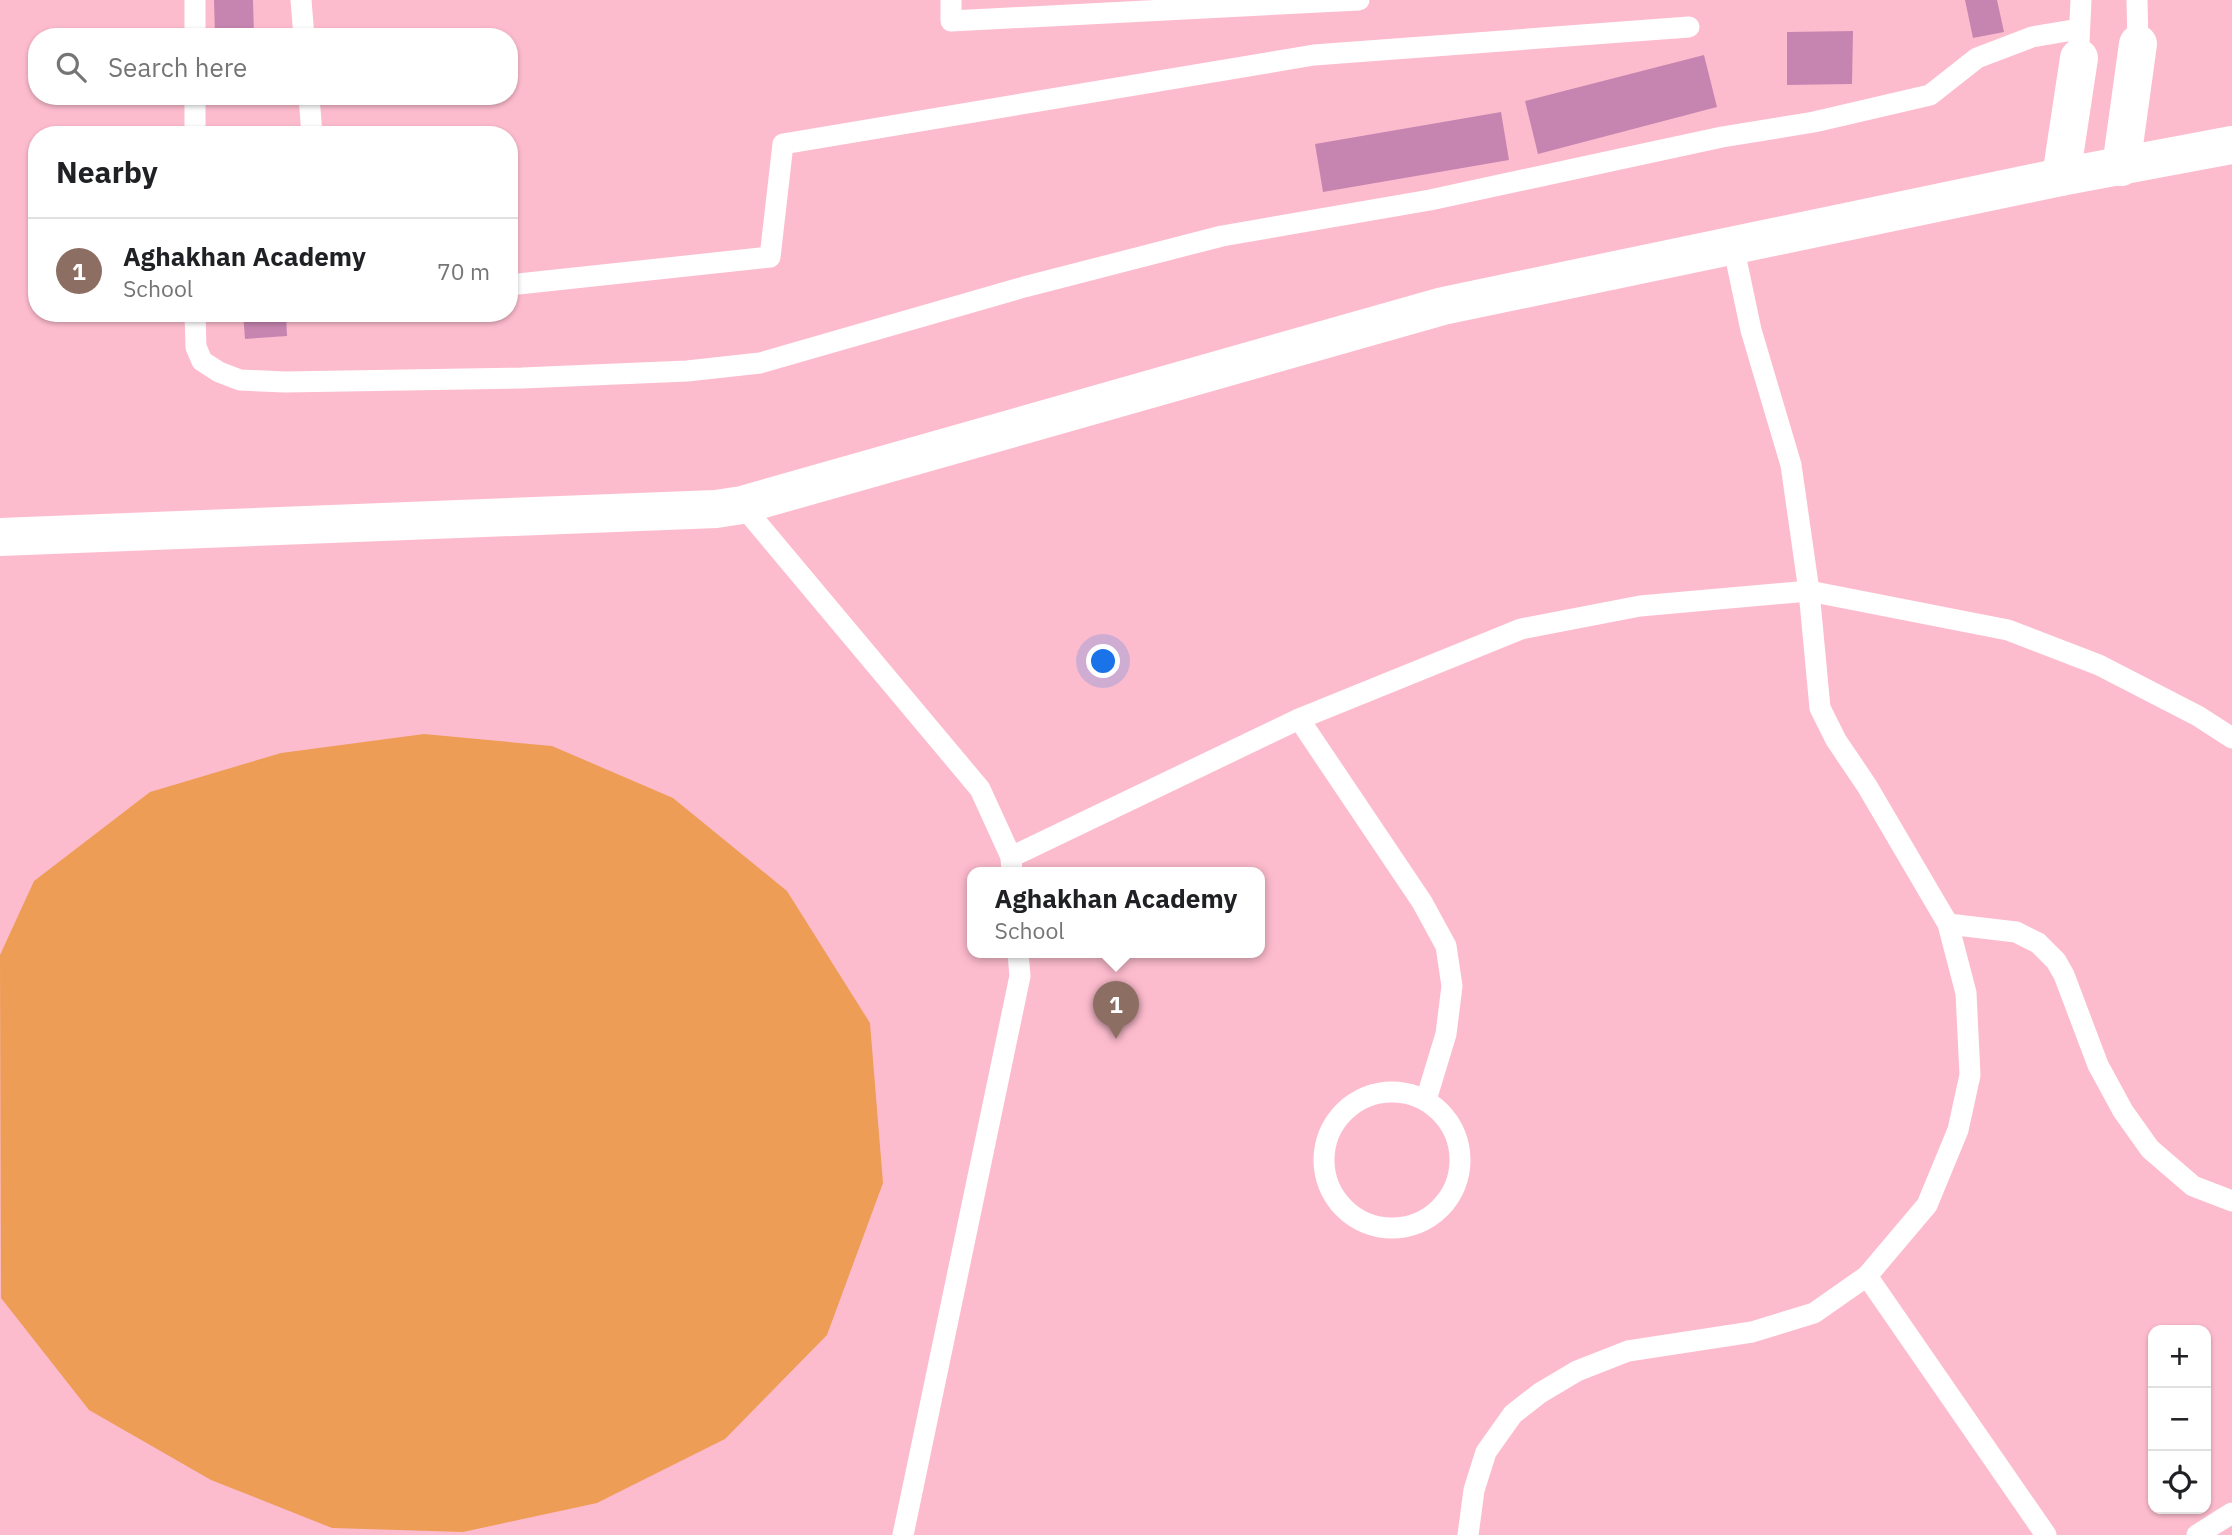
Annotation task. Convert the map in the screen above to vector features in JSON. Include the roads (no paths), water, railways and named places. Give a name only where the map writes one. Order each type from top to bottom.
[{"type":"street","points":[[2061,177],[2079,43]]},
{"type":"street","points":[[2122,167],[2138,44]]},
{"type":"street","points":[[0,537],[716,509],[742,505],[1443,306],[2061,177],[2232,145]]},
{"type":"lane","points":[[195,0],[195,28]]},
{"type":"lane","points":[[301,0],[303,28]]},
{"type":"lane","points":[[951,0],[951,21],[1359,0]]},
{"type":"lane","points":[[195,322],[196,347],[202,361],[219,372],[240,380],[285,382],[522,378],[687,371],[760,363],[1024,287],[1222,236],[1430,200],[1722,137],[1814,122],[1930,95],[1978,58],[2032,37],[2079,43],[2081,0]]},
{"type":"lane","points":[[2137,0],[2138,44]]},
{"type":"lane","points":[[518,284],[770,257],[783,144],[1314,54],[1689,27]]},
{"type":"lane","points":[[195,105],[195,126]]},
{"type":"lane","points":[[310,105],[311,126]]},
{"type":"lane","points":[[1468,1535],[1474,1490],[1486,1452],[1513,1414],[1540,1393],[1577,1371],[1628,1351],[1752,1332],[1814,1313],[1867,1276],[1927,1205],[1958,1130],[1969,1075],[1966,993],[1948,923],[1867,786],[1836,740],[1820,708],[1809,591],[1791,465],[1751,330],[1733,245]]},
{"type":"lane","points":[[742,505],[979,789],[1012,865],[1299,719],[1521,629],[1640,606],[1809,591],[2008,630],[2099,666],[2198,716],[2232,738]]},
{"type":"lane","points":[[1299,719],[1422,902],[1446,946],[1452,986],[1447,1034],[1426,1100]]},
{"type":"lane","points":[[1948,923],[2016,932],[2038,943],[2056,961],[2064,975],[2098,1065],[2123,1111],[2150,1149],[2193,1186],[2232,1201]]},
{"type":"lane","points":[[903,1535],[1020,976],[1018,958]]},
{"type":"lane","points":[[1380,1092],[1404,1092],[1426,1100],[1444,1115],[1457,1135],[1461,1159],[1457,1182],[1445,1203],[1427,1219],[1405,1227],[1381,1227],[1359,1220],[1340,1205],[1328,1184],[1324,1160],[1328,1137],[1340,1116],[1358,1101],[1380,1092]]},
{"type":"lane","points":[[1867,1276],[2046,1535]]},
{"type":"lane","points":[[2197,1535],[2232,1513]]},
{"type":"place","name":"Aghakhan Academy","points":[[1116,1039]]}]
